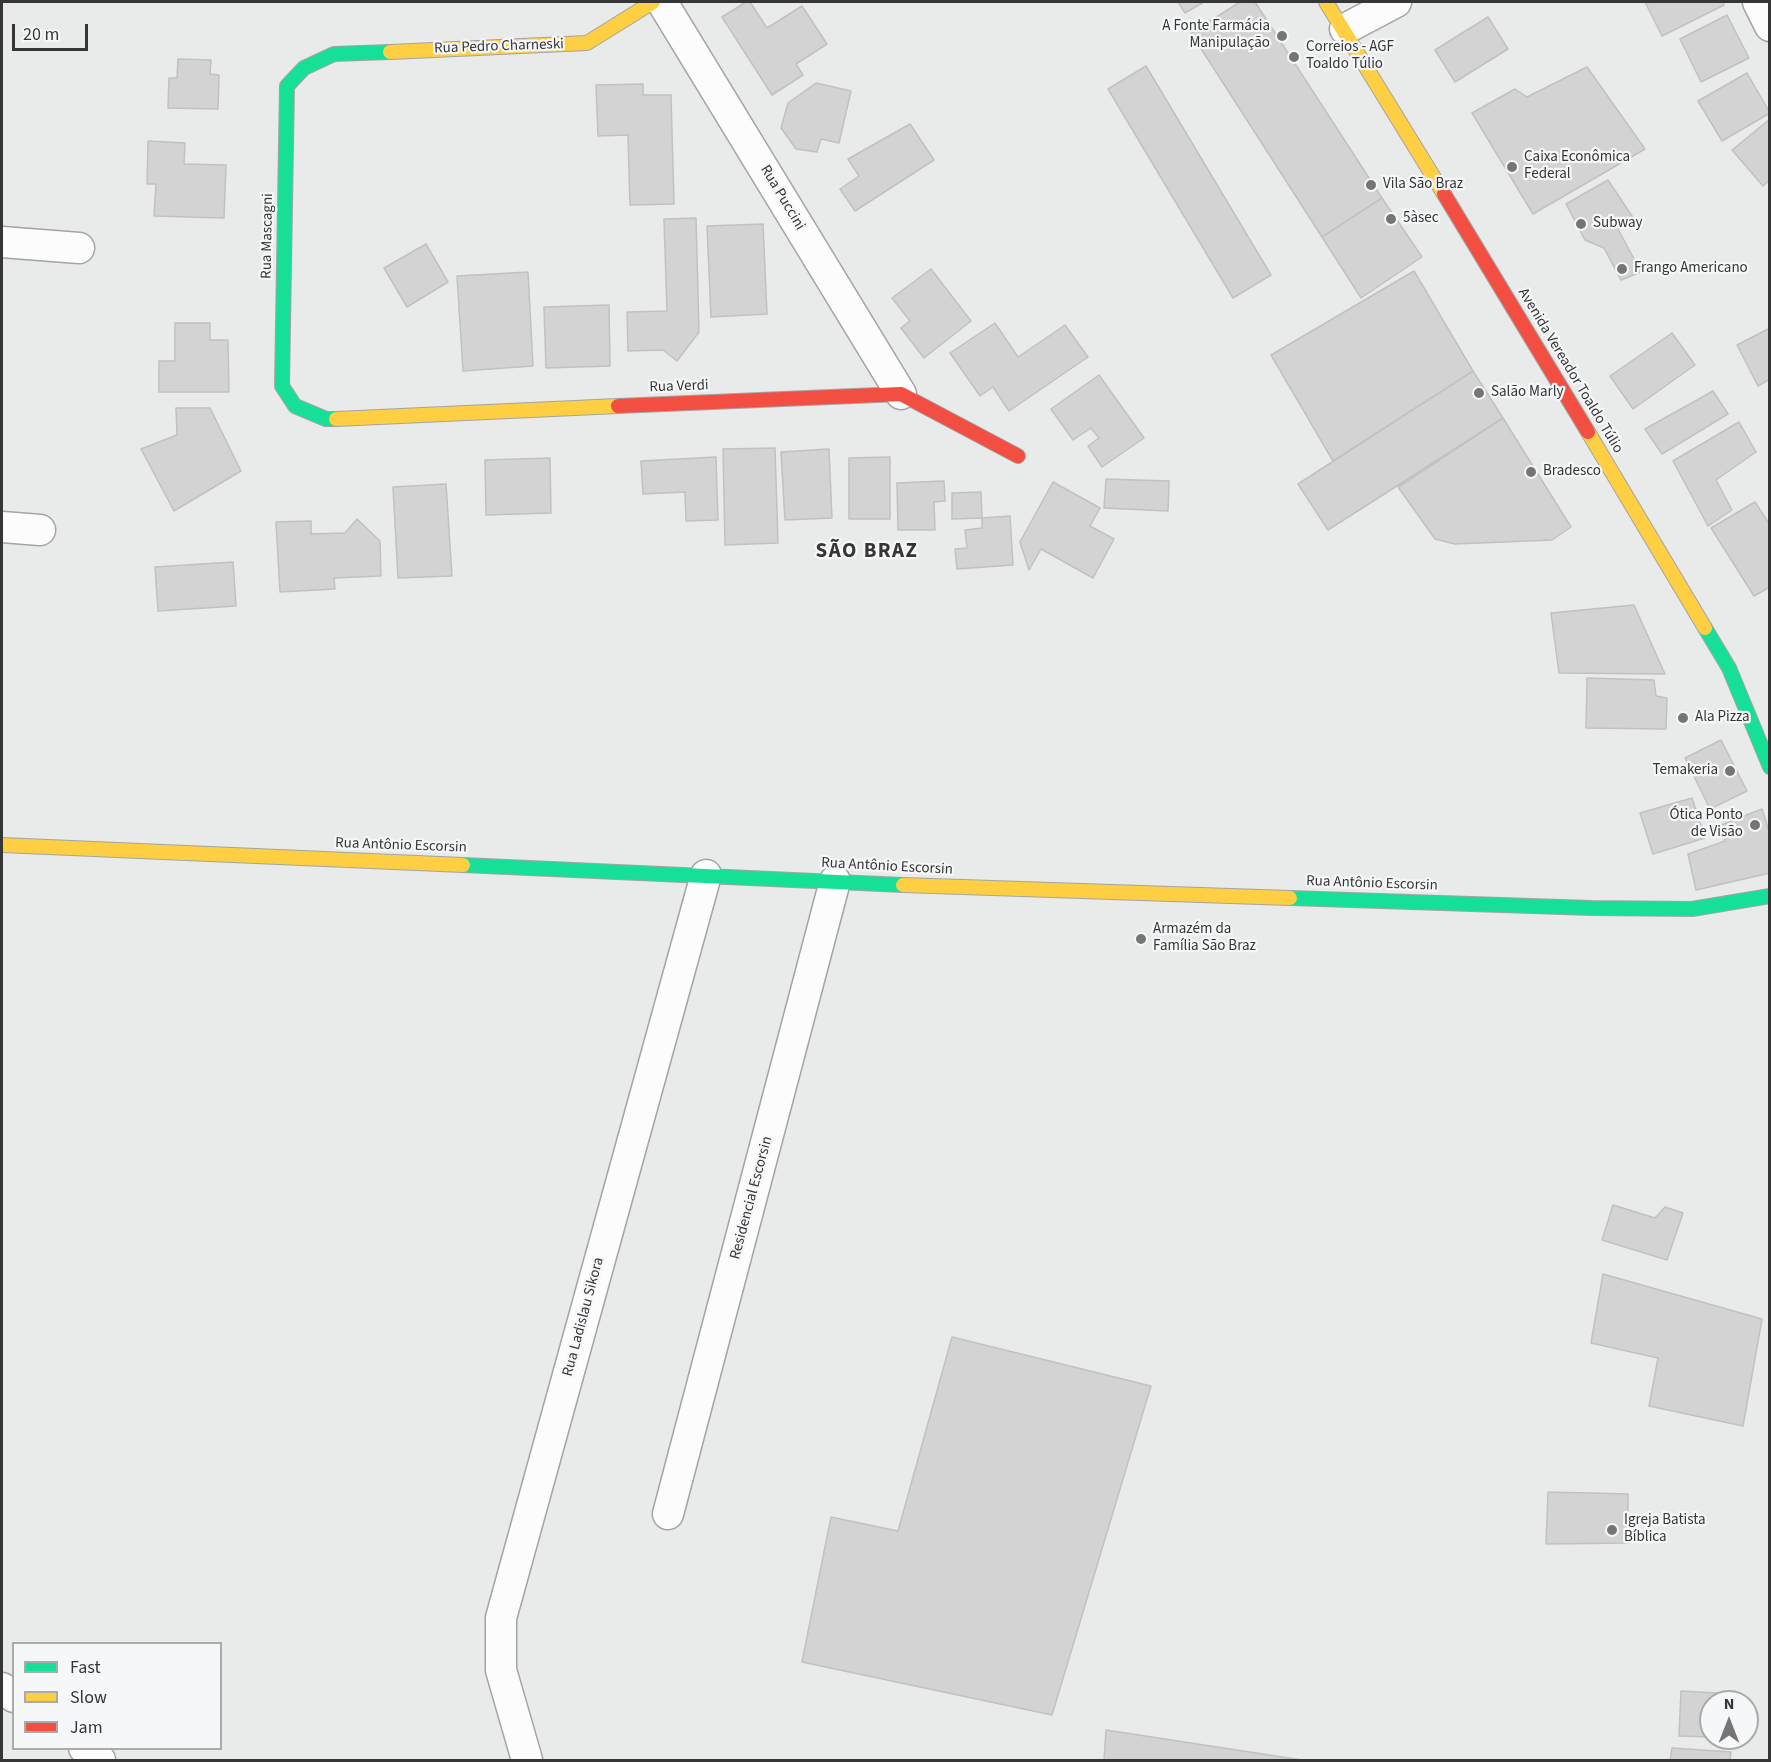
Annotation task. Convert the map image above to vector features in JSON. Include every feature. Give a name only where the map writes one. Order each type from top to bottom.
[{"type":"street","name":"Rua Pedro Charneski","points":[[334,54],[587,43],[653,2]]},
{"type":"street","name":"Rua Puccini","points":[[662,2],[901,394]]},
{"type":"street","name":"Avenida Vereador Toaldo Túlio","points":[[1326,2],[1345,29],[1729,668],[1770,767]]},
{"type":"street","points":[[1345,29],[1396,2]]},
{"type":"street","points":[[1758,2],[1770,26]]},
{"type":"street","name":"Rua Mascagni","points":[[326,419],[295,406],[282,386],[287,86],[304,68],[334,54]]},
{"type":"street","points":[[2,242],[79,248]]},
{"type":"street","name":"Rua Verdi","points":[[326,419],[901,394]]},
{"type":"street","points":[[901,394],[1018,456]]},
{"type":"street","points":[[2,527],[40,530]]},
{"type":"street","name":"Rua Antônio Escorsin","points":[[2,845],[1020,889],[1692,909],[1770,896]]},
{"type":"street","name":"Rua Ladislau Sikora","points":[[527,1761],[501,1670],[501,1618],[706,875]]},
{"type":"street","name":"Residencial Escorsin","points":[[668,1514],[835,881]]},
{"type":"street","points":[[85,1750],[100,1761]]},
{"type":"building","points":[[746,2],[750,2],[767,28],[802,6],[827,44],[796,64],[803,75],[772,95],[722,17]]},
{"type":"building","points":[[1178,2],[1204,2],[1185,13]]},
{"type":"building","points":[[1240,2],[1255,2],[1382,198],[1322,237],[1191,33]]},
{"type":"building","points":[[1645,2],[1723,2],[1724,5],[1662,36]]},
{"type":"building","points":[[1727,15],[1749,58],[1701,82],[1680,39]]},
{"type":"building","points":[[1488,17],[1508,49],[1455,82],[1435,50]]},
{"type":"building","points":[[178,59],[211,60],[210,74],[219,75],[218,109],[168,108],[169,78],[177,78]]},
{"type":"building","points":[[1146,66],[1271,275],[1233,298],[1108,89]]},
{"type":"building","points":[[1587,67],[1645,149],[1533,214],[1472,113],[1515,89],[1527,97]]},
{"type":"building","points":[[1747,73],[1770,113],[1722,141],[1698,101]]},
{"type":"building","points":[[816,83],[851,91],[839,143],[821,139],[817,152],[796,149],[781,128],[788,103]]},
{"type":"building","points":[[643,84],[643,95],[671,95],[674,204],[630,205],[628,135],[598,136],[596,85]]},
{"type":"building","points":[[1770,119],[1770,180],[1763,186],[1732,150]]},
{"type":"building","points":[[910,124],[934,160],[855,211],[840,189],[859,176],[848,159]]},
{"type":"building","points":[[148,141],[185,143],[184,164],[226,165],[224,218],[154,216],[156,184],[147,184]]},
{"type":"building","points":[[1608,180],[1634,219],[1618,229],[1641,272],[1621,280],[1604,248],[1585,240],[1566,204]]},
{"type":"building","points":[[1382,198],[1422,257],[1361,298],[1322,237]]},
{"type":"building","points":[[696,218],[699,332],[677,361],[663,350],[628,351],[627,312],[667,311],[664,219]]},
{"type":"building","points":[[763,224],[767,314],[711,317],[707,226]]},
{"type":"building","points":[[426,244],[448,282],[407,307],[384,268]]},
{"type":"building","points":[[931,269],[971,321],[924,358],[901,328],[910,321],[892,298]]},
{"type":"building","points":[[1414,271],[1473,371],[1333,461],[1271,355]]},
{"type":"building","points":[[528,272],[533,366],[463,371],[457,276]]},
{"type":"building","points":[[609,305],[610,366],[546,368],[544,307]]},
{"type":"building","points":[[175,323],[210,323],[210,340],[228,340],[229,392],[159,392],[159,361],[175,361]]},
{"type":"building","points":[[995,323],[1018,357],[1065,325],[1088,357],[1009,411],[993,387],[980,396],[950,353]]},
{"type":"building","points":[[1770,328],[1770,379],[1758,386],[1737,345]]},
{"type":"building","points":[[1672,333],[1695,365],[1633,409],[1610,376]]},
{"type":"building","points":[[1473,371],[1503,418],[1328,530],[1298,484]]},
{"type":"building","points":[[1099,375],[1144,438],[1102,467],[1088,446],[1099,438],[1091,428],[1073,440],[1051,409]]},
{"type":"building","points":[[1713,391],[1728,414],[1662,454],[1645,429]]},
{"type":"building","points":[[176,408],[210,408],[241,471],[174,511],[141,449],[177,435]]},
{"type":"building","points":[[1503,418],[1571,527],[1552,540],[1455,544],[1435,539],[1398,487]]},
{"type":"building","points":[[1739,422],[1756,452],[1716,480],[1732,510],[1708,526],[1673,461]]},
{"type":"building","points":[[775,448],[778,543],[725,545],[723,449]]},
{"type":"building","points":[[829,449],[832,518],[785,520],[781,452]]},
{"type":"building","points":[[716,457],[718,520],[686,521],[685,492],[643,494],[641,461]]},
{"type":"building","points":[[890,457],[890,519],[849,519],[849,458]]},
{"type":"building","points":[[550,458],[551,513],[486,515],[485,460]]},
{"type":"building","points":[[1106,479],[1169,481],[1168,511],[1104,508]]},
{"type":"building","points":[[944,481],[945,501],[934,502],[935,530],[898,530],[897,483]]},
{"type":"building","points":[[1053,482],[1100,508],[1090,526],[1114,539],[1093,578],[1041,549],[1029,570],[1020,542]]},
{"type":"building","points":[[446,484],[452,576],[398,578],[393,487]]},
{"type":"building","points":[[981,492],[982,518],[952,519],[952,493]]},
{"type":"building","points":[[1755,502],[1770,525],[1770,587],[1754,596],[1711,528]]},
{"type":"building","points":[[1010,516],[1013,565],[957,569],[955,549],[967,548],[965,530],[982,528],[982,518]]},
{"type":"building","points":[[357,519],[380,541],[381,576],[334,578],[335,589],[280,592],[276,522],[311,521],[311,534],[345,533]]},
{"type":"building","points":[[233,562],[236,606],[158,611],[155,567]]},
{"type":"building","points":[[1634,605],[1665,674],[1559,673],[1551,613]]},
{"type":"building","points":[[1587,678],[1654,680],[1656,696],[1667,698],[1666,729],[1586,728]]},
{"type":"building","points":[[1721,740],[1747,791],[1710,809],[1685,758]]},
{"type":"building","points":[[1692,798],[1705,838],[1653,854],[1640,813]]},
{"type":"building","points":[[1762,809],[1770,834],[1770,873],[1696,890],[1688,854],[1725,841],[1721,825]]},
{"type":"building","points":[[1613,1205],[1655,1218],[1665,1207],[1683,1213],[1667,1260],[1602,1240]]},
{"type":"building","points":[[1603,1274],[1762,1319],[1743,1426],[1649,1406],[1658,1358],[1591,1343]]},
{"type":"building","points":[[952,1337],[1151,1386],[1052,1715],[802,1662],[831,1517],[898,1531]]},
{"type":"building","points":[[1548,1492],[1628,1494],[1628,1543],[1546,1544]]},
{"type":"building","points":[[1681,1691],[1699,1692],[1699,1737],[1679,1736]]},
{"type":"building","points":[[1106,1730],[1302,1760],[1104,1760]]},
{"type":"building","points":[[1672,1748],[1731,1752],[1730,1760],[1670,1760]]},
{"type":"traffic: fast","points":[[336,419],[326,419],[295,406],[282,386],[287,86],[304,68],[334,54],[390,52]]},
{"type":"traffic: fast","points":[[1705,628],[1729,668],[1770,767]]},
{"type":"traffic: fast","points":[[463,865],[903,885]]},
{"type":"traffic: fast","points":[[1290,898],[1692,909],[1770,896]]},
{"type":"traffic: slow","points":[[390,52],[587,43],[653,2]]},
{"type":"traffic: slow","points":[[1326,2],[1444,194]]},
{"type":"traffic: slow","points":[[336,419],[618,406]]},
{"type":"traffic: slow","points":[[1588,432],[1705,628]]},
{"type":"traffic: slow","points":[[2,845],[463,865]]},
{"type":"traffic: slow","points":[[903,885],[1290,898]]},
{"type":"traffic: jam","points":[[1444,194],[1588,432]]},
{"type":"traffic: jam","points":[[618,406],[901,394],[1018,456]]},
{"type":"place","name":"A Fonte Farmácia Manipulação","points":[[1282,36]]},
{"type":"place","name":"Correios - AGF Toaldo Túlio","points":[[1294,57]]},
{"type":"place","name":"Caixa Econômica Federal","points":[[1512,167]]},
{"type":"place","name":"Vila São Braz","points":[[1371,185]]},
{"type":"place","name":"5àsec","points":[[1391,219]]},
{"type":"place","name":"Subway","points":[[1581,224]]},
{"type":"place","name":"Frango Americano","points":[[1622,269]]},
{"type":"place","name":"Salão Marly","points":[[1479,393]]},
{"type":"place","name":"Bradesco","points":[[1531,472]]},
{"type":"place","name":"Ala Pizza","points":[[1683,718]]},
{"type":"place","name":"Temakeria","points":[[1730,771]]},
{"type":"place","name":"Ótica Ponto de Visão","points":[[1755,825]]},
{"type":"place","name":"Armazém da Família São Braz","points":[[1141,939]]},
{"type":"place","name":"Igreja Batista Bíblica","points":[[1612,1530]]},
{"type":"district","name":"SÃO BRAZ","points":[[867,552]]}]
